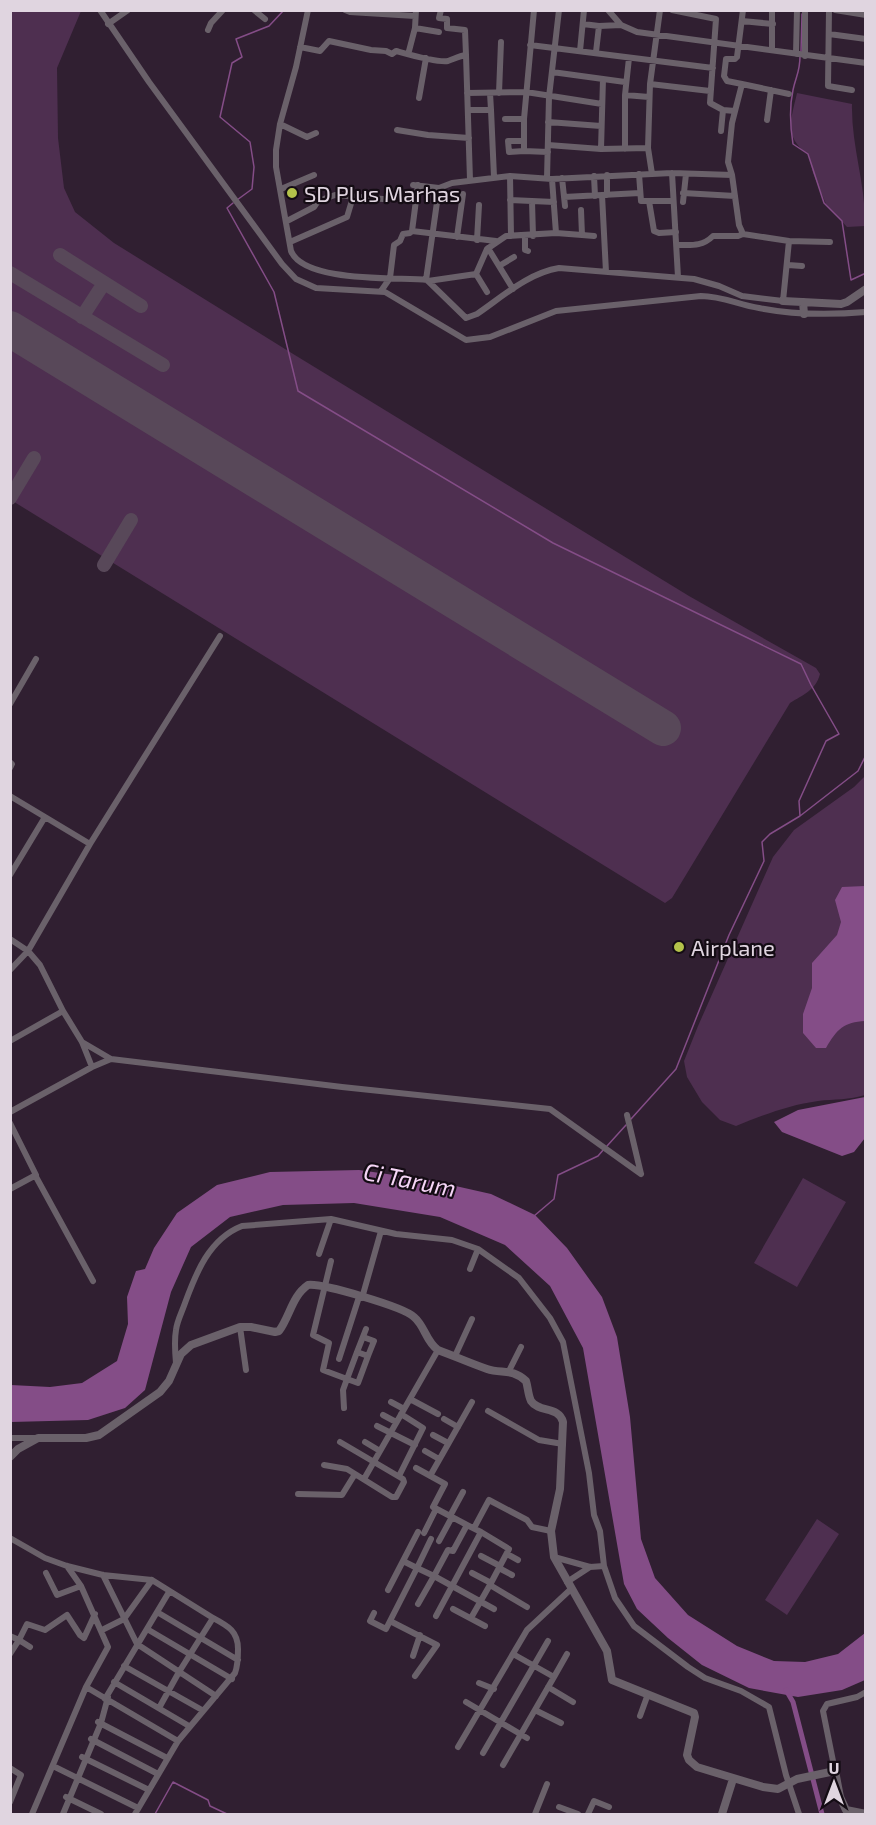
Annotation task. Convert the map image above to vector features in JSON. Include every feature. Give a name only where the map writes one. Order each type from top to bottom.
[{"type":"street","points":[[100,10],[282,264],[296,279],[309,286],[322,290],[381,291],[457,335],[471,340],[490,337],[556,311],[701,296],[724,298],[748,306],[804,314],[866,312]]},
{"type":"street","points":[[108,24],[128,10]]},
{"type":"street","points":[[208,30],[223,10]]},
{"type":"street","points":[[254,10],[265,19]]},
{"type":"street","points":[[308,10],[280,124],[276,157],[292,253],[296,259],[322,271],[343,276],[427,280],[476,274]]},
{"type":"street","points":[[345,10],[415,13],[415,28],[409,51]]},
{"type":"street","points":[[441,10],[439,18],[447,19],[447,28],[465,30],[470,180]]},
{"type":"street","points":[[524,152],[524,119],[534,10]]},
{"type":"street","points":[[555,233],[548,122],[559,10]]},
{"type":"street","points":[[580,51],[584,10]]},
{"type":"street","points":[[608,10],[621,25],[637,32],[866,63]]},
{"type":"street","points":[[652,174],[648,148],[649,97],[660,10]]},
{"type":"street","points":[[672,10],[716,18],[710,104],[723,110],[735,111]]},
{"type":"street","points":[[743,10],[736,59],[726,59],[724,76],[727,81],[789,94]]},
{"type":"street","points":[[772,10],[772,50]]},
{"type":"street","points":[[797,10],[801,55]]},
{"type":"street","points":[[801,55],[805,10]]},
{"type":"street","points":[[829,10],[829,86],[852,90]]},
{"type":"street","points":[[835,10],[866,15]]},
{"type":"street","points":[[742,21],[772,24]]},
{"type":"street","points":[[583,24],[621,25]]},
{"type":"street","points":[[596,52],[599,26]]},
{"type":"street","points":[[415,28],[439,32]]},
{"type":"street","points":[[829,34],[866,39]]},
{"type":"street","points":[[300,47],[320,51],[326,42],[333,41],[392,54],[396,51],[446,61],[466,55]]},
{"type":"street","points":[[499,93],[501,42]]},
{"type":"street","points":[[530,45],[713,68]]},
{"type":"street","points":[[419,98],[426,58]]},
{"type":"street","points":[[625,149],[625,95],[629,58]]},
{"type":"street","points":[[552,72],[626,82]]},
{"type":"street","points":[[601,149],[603,79]]},
{"type":"street","points":[[650,84],[710,91]]},
{"type":"street","points":[[742,84],[735,111],[728,160],[743,234]]},
{"type":"street","points":[[767,120],[771,90]]},
{"type":"street","points":[[467,93],[526,92],[602,104]]},
{"type":"street","points":[[490,93],[494,177]]},
{"type":"street","points":[[625,95],[649,97]]},
{"type":"street","points":[[468,110],[491,110]]},
{"type":"street","points":[[721,131],[723,110]]},
{"type":"street","points":[[505,119],[524,119]]},
{"type":"street","points":[[548,122],[602,126]]},
{"type":"street","points":[[280,124],[307,137],[316,133]]},
{"type":"street","points":[[397,130],[469,138]]},
{"type":"street","points":[[524,141],[508,141],[509,152],[548,149],[648,148]]},
{"type":"street","points":[[412,231],[415,185],[440,188],[448,184],[470,180],[510,176],[550,179],[672,173],[732,175]]},
{"type":"street","points":[[672,173],[678,277]]},
{"type":"street","points":[[639,174],[641,201],[674,201]]},
{"type":"street","points":[[683,202],[686,174]]},
{"type":"street","points":[[281,189],[314,175]]},
{"type":"street","points":[[601,195],[606,175]]},
{"type":"street","points":[[510,176],[511,236]]},
{"type":"street","points":[[594,176],[601,195],[606,272]]},
{"type":"street","points":[[562,178],[565,206]]},
{"type":"street","points":[[427,280],[431,234],[440,188]]},
{"type":"street","points":[[564,197],[640,193]]},
{"type":"street","points":[[683,193],[735,196]]},
{"type":"street","points":[[457,237],[463,194]]},
{"type":"street","points":[[287,221],[314,207],[318,201],[335,195],[383,200]]},
{"type":"street","points":[[290,242],[347,217],[353,197]]},
{"type":"street","points":[[510,200],[554,202]]},
{"type":"street","points":[[532,201],[533,236]]},
{"type":"street","points":[[649,201],[654,231],[676,232]]},
{"type":"street","points":[[477,240],[479,206]]},
{"type":"street","points":[[581,210],[582,235]]},
{"type":"street","points":[[381,291],[390,278],[394,245],[400,241],[402,235],[412,231],[496,241],[511,236],[555,233],[594,236]]},
{"type":"street","points":[[677,245],[699,245],[707,242],[713,236],[743,234],[789,241],[830,242]]},
{"type":"street","points":[[525,236],[525,250],[528,250]]},
{"type":"street","points":[[476,274],[488,248],[496,241]]},
{"type":"street","points":[[783,301],[789,241]]},
{"type":"street","points":[[488,248],[513,289]]},
{"type":"street","points":[[500,266],[514,257]]},
{"type":"street","points":[[788,265],[802,266]]},
{"type":"street","points":[[427,280],[466,318],[477,314],[513,289],[553,269],[678,277],[708,282],[742,296],[835,305],[844,303],[866,289]]},
{"type":"street","points":[[476,274],[487,292]]},
{"type":"street","points":[[803,302],[804,314]]},
{"type":"street","points":[[10,970],[28,951],[90,844],[219,636]]},
{"type":"street","points":[[10,704],[36,659]]},
{"type":"street","points":[[10,762],[12,765],[10,768]]},
{"type":"street","points":[[10,796],[90,844]]},
{"type":"street","points":[[10,875],[45,817]]},
{"type":"street","points":[[10,939],[28,951],[40,965],[63,1011],[82,1042],[92,1067]]},
{"type":"street","points":[[10,1041],[63,1011]]},
{"type":"street","points":[[82,1042],[111,1059],[550,1109],[641,1174],[627,1115]]},
{"type":"street","points":[[10,1112],[111,1059]]},
{"type":"street","points":[[10,1123],[35,1175],[93,1281]]},
{"type":"street","points":[[10,1189],[35,1175]]},
{"type":"street","points":[[319,1254],[331,1219]]},
{"type":"street","points":[[176,1363],[174,1343],[179,1318],[200,1267],[206,1255],[218,1241],[242,1226],[331,1219],[381,1231],[452,1240],[478,1249],[519,1278],[559,1333],[568,1362],[576,1417],[589,1473],[594,1515],[600,1531],[604,1566],[615,1598],[634,1626],[705,1678],[741,1691],[769,1707],[794,1782],[799,1815]]},
{"type":"street","points":[[339,1359],[381,1231]]},
{"type":"street","points":[[470,1269],[478,1249]]},
{"type":"street","points":[[331,1261],[313,1335],[329,1343],[323,1370],[358,1383],[374,1341],[363,1337]]},
{"type":"street","points":[[10,1438],[86,1438],[99,1435],[160,1392],[169,1381],[181,1354],[191,1345],[240,1327],[279,1331],[301,1289],[308,1284],[325,1286],[411,1314],[432,1346],[438,1350],[489,1370],[509,1371],[525,1379],[533,1404],[562,1417],[576,1417]]},
{"type":"street","points":[[455,1356],[472,1319]]},
{"type":"street","points":[[240,1327],[246,1370]]},
{"type":"street","points":[[344,1408],[342,1392],[366,1329]]},
{"type":"street","points":[[509,1371],[521,1347]]},
{"type":"street","points":[[364,1479],[438,1350]]},
{"type":"street","points":[[357,1352],[368,1356]]},
{"type":"street","points":[[351,1368],[362,1372]]},
{"type":"street","points":[[410,1399],[458,1427]]},
{"type":"street","points":[[391,1402],[423,1428],[399,1476]]},
{"type":"street","points":[[430,1476],[472,1402]]},
{"type":"street","points":[[488,1411],[539,1440],[562,1444]]},
{"type":"street","points":[[383,1414],[396,1422]]},
{"type":"street","points":[[562,1417],[560,1489],[551,1531],[554,1557],[608,1651],[612,1680],[694,1714],[688,1758],[697,1767],[733,1779],[778,1789],[794,1782],[835,1771]]},
{"type":"street","points":[[376,1426],[415,1445]]},
{"type":"street","points":[[434,1435],[448,1443]]},
{"type":"street","points":[[10,1457],[15,1450],[38,1438]]},
{"type":"street","points":[[324,1465],[345,1468],[396,1497],[404,1481],[399,1476],[340,1442]]},
{"type":"street","points":[[365,1442],[380,1451]]},
{"type":"street","points":[[425,1451],[440,1459]]},
{"type":"street","points":[[416,1468],[445,1484],[433,1507],[509,1548],[471,1618]]},
{"type":"street","points":[[298,1494],[342,1495],[355,1474]]},
{"type":"street","points":[[439,1541],[463,1492]]},
{"type":"street","points":[[418,1604],[448,1550],[453,1550],[489,1500],[527,1520],[534,1528],[551,1531]]},
{"type":"street","points":[[388,1590],[403,1561],[436,1509]]},
{"type":"street","points":[[436,1616],[481,1532]]},
{"type":"street","points":[[10,1538],[45,1558],[67,1566],[103,1575],[152,1580],[230,1628],[237,1636],[237,1669],[232,1679],[202,1710],[178,1741],[137,1812],[53,1766]]},
{"type":"street","points":[[374,1613],[370,1621],[386,1629],[431,1539]]},
{"type":"street","points":[[507,1554],[518,1560]]},
{"type":"street","points":[[481,1556],[512,1575]]},
{"type":"street","points":[[554,1557],[590,1567],[604,1566]]},
{"type":"street","points":[[403,1561],[494,1609]]},
{"type":"street","points":[[32,1815],[86,1687],[108,1650],[108,1643],[95,1614],[81,1586],[67,1566]]},
{"type":"street","points":[[458,1747],[531,1625],[569,1585],[590,1567]]},
{"type":"street","points":[[46,1573],[57,1595],[81,1586]]},
{"type":"street","points":[[472,1573],[527,1607]]},
{"type":"street","points":[[103,1575],[137,1644],[216,1696]]},
{"type":"street","points":[[102,1630],[124,1619],[152,1580]]},
{"type":"street","points":[[63,1815],[114,1682],[170,1592]]},
{"type":"street","points":[[453,1609],[485,1626]]},
{"type":"street","points":[[157,1612],[238,1660]]},
{"type":"street","points":[[10,1654],[27,1624],[45,1630],[67,1615],[84,1638],[95,1614]]},
{"type":"street","points":[[159,1708],[213,1618]]},
{"type":"street","points":[[390,1621],[436,1645],[415,1676]]},
{"type":"street","points":[[147,1629],[232,1679]]},
{"type":"street","points":[[413,1656],[420,1635]]},
{"type":"street","points":[[10,1636],[30,1647]]},
{"type":"street","points":[[483,1753],[548,1641]]},
{"type":"street","points":[[513,1654],[554,1677]]},
{"type":"street","points":[[503,1765],[567,1654]]},
{"type":"street","points":[[124,1666],[202,1710]]},
{"type":"street","points":[[114,1682],[189,1726]]},
{"type":"street","points":[[479,1683],[494,1689]]},
{"type":"street","points":[[86,1687],[178,1741]]},
{"type":"street","points":[[548,1687],[573,1702]]},
{"type":"street","points":[[866,1692],[857,1697],[827,1704],[823,1711],[840,1797],[846,1812],[866,1814]]},
{"type":"street","points":[[640,1716],[648,1694]]},
{"type":"street","points":[[466,1702],[528,1738]]},
{"type":"street","points":[[535,1710],[561,1723]]},
{"type":"street","points":[[99,1722],[167,1758]]},
{"type":"street","points":[[92,1740],[158,1774]]},
{"type":"street","points":[[84,1758],[149,1790]]},
{"type":"street","points":[[10,1768],[21,1775],[10,1802]]},
{"type":"street","points":[[722,1815],[733,1779]]},
{"type":"street","points":[[535,1815],[547,1784]]},
{"type":"street","points":[[68,1798],[101,1815]]},
{"type":"street","points":[[588,1815],[594,1801],[609,1807]]},
{"type":"street","points":[[559,1807],[578,1815]]},
{"type":"shaded area","points":[[10,11],[81,11],[57,68],[58,138],[64,188],[75,212],[114,243],[285,349],[689,596],[816,668],[820,674],[818,680],[808,691],[790,703],[672,898],[665,903],[11,500]]},
{"type":"shaded area","points":[[797,93],[852,104],[865,226],[847,227],[826,204],[813,173],[809,155],[795,142],[792,135],[791,120]]},
{"type":"shaded area","points":[[865,776],[865,1095],[797,1105],[736,1126],[720,1120],[702,1102],[687,1077],[684,1061],[698,1026],[773,857],[794,830],[854,787]]},
{"type":"shaded area","points":[[803,1178],[846,1202],[797,1287],[754,1263]]},
{"type":"shaded area","points":[[817,1519],[839,1534],[787,1615],[765,1600]]},
{"type":"water","points":[[865,886],[865,1021],[846,1025],[838,1031],[826,1048],[816,1048],[803,1033],[803,1014],[812,988],[812,963],[837,935],[841,922],[835,900],[842,887]]},
{"type":"water","points":[[865,1097],[865,1138],[854,1152],[842,1156],[782,1132],[774,1122],[798,1110]]},
{"type":"water","name":"Ci Tarum","points":[[359,1170],[429,1180],[491,1194],[535,1215],[567,1248],[602,1297],[617,1337],[630,1417],[641,1539],[655,1578],[688,1615],[737,1646],[774,1661],[805,1662],[838,1654],[865,1633],[865,1680],[842,1690],[798,1697],[749,1688],[702,1665],[637,1609],[624,1584],[583,1348],[550,1286],[505,1245],[440,1217],[354,1203],[283,1205],[230,1217],[191,1247],[171,1292],[145,1390],[125,1408],[88,1420],[11,1422],[11,1385],[50,1387],[82,1383],[117,1361],[128,1324],[127,1297],[136,1271],[145,1269],[154,1248],[177,1213],[217,1185],[270,1172]]},
{"type":"waterway","points":[[237,200],[252,189],[254,167],[250,142],[220,117],[232,63],[242,57],[236,39],[269,26],[284,10]]},
{"type":"waterway","points":[[801,52],[802,14]]},
{"type":"waterway","points":[[800,56],[791,103],[793,144],[808,154],[824,203],[842,221],[851,280],[866,273]]},
{"type":"waterway","points":[[233,203],[227,208],[274,292],[298,391],[553,543],[801,664],[839,734],[826,741],[799,801],[800,816]]},
{"type":"waterway","points":[[631,1119],[676,1069],[729,935],[764,861],[762,842],[858,771],[866,755]]},
{"type":"waterway","points":[[607,1146],[626,1125]]},
{"type":"waterway","points":[[534,1216],[554,1199],[558,1175],[598,1156],[604,1149]]},
{"type":"waterway","points":[[786,1690],[793,1702],[822,1814]]},
{"type":"waterway","points":[[155,1814],[173,1782],[208,1800],[210,1806],[227,1814]]},
{"type":"taxiway","points":[[60,255],[141,306]]},
{"type":"taxiway","points":[[10,273],[163,365]]},
{"type":"taxiway","points":[[82,317],[104,283]]},
{"type":"taxiway","points":[[10,498],[34,458]]},
{"type":"taxiway","points":[[104,565],[131,520]]},
{"type":"runway","points":[[10,329],[663,728]]},
{"type":"place","name":"SD Plus Marhas","points":[[292,193]]},
{"type":"place","name":"Airplane","points":[[679,947]]}]
